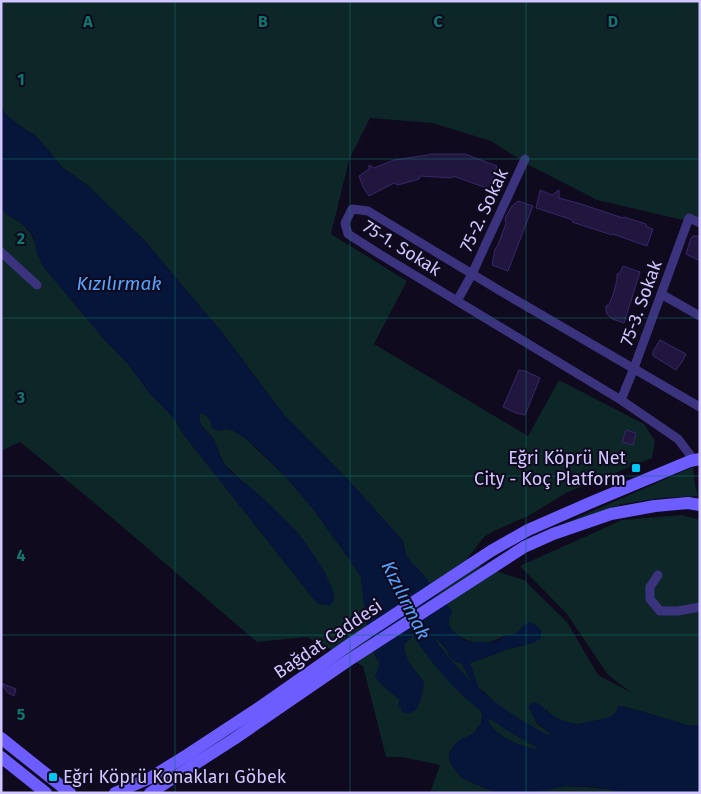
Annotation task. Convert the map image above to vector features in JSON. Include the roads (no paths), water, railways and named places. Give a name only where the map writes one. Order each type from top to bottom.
[{"type":"main road","name":"Bağdat Caddesi","points":[[115,793],[150,778],[187,755],[491,550],[528,530],[697,459]]},
{"type":"main road","name":"Bağdat Caddesi","points":[[150,793],[234,739],[346,662],[524,548],[553,534],[611,514],[655,506],[688,503],[700,505]]},
{"type":"main road","points":[[1,738],[70,793]]},
{"type":"main road","points":[[1,757],[46,793]]},
{"type":"street","name":"75-2. Sokak","points":[[457,301],[472,274],[525,159]]},
{"type":"street","name":"75-1. Sokak","points":[[697,459],[678,439],[621,400],[348,234],[345,223],[352,209],[368,211],[472,274],[700,406]]},
{"type":"street","name":"75-3. Sokak","points":[[621,400],[689,218],[700,223]]},
{"type":"street","points":[[1,252],[37,285]]},
{"type":"street","points":[[661,294],[700,316]]},
{"type":"street","points":[[658,575],[650,587],[650,599],[660,611],[678,611],[700,607]]},
{"type":"water","name":"Kızılırmak","points":[[1,106],[6,115],[36,136],[63,168],[87,185],[144,240],[224,335],[284,415],[351,483],[403,541],[406,555],[410,561],[453,612],[449,618],[449,625],[453,631],[464,640],[471,642],[492,642],[500,640],[505,635],[513,635],[530,622],[541,631],[541,638],[535,642],[508,649],[470,663],[479,689],[494,704],[494,712],[488,721],[497,732],[515,743],[536,749],[551,734],[532,715],[528,706],[533,702],[555,717],[575,724],[608,718],[615,713],[618,706],[687,725],[700,725],[700,793],[627,793],[595,787],[566,786],[536,792],[502,793],[487,789],[462,778],[450,763],[449,756],[455,744],[473,734],[481,723],[482,716],[477,691],[462,664],[450,657],[443,645],[427,631],[420,630],[404,644],[404,649],[413,669],[424,682],[422,693],[416,710],[410,713],[403,713],[399,705],[399,699],[379,682],[375,676],[380,663],[376,658],[366,621],[361,577],[314,510],[286,477],[244,437],[232,430],[218,431],[212,428],[209,418],[200,413],[201,425],[215,442],[224,463],[287,522],[313,554],[334,593],[334,600],[330,606],[316,602],[184,435],[173,417],[151,395],[129,365],[104,339],[43,266],[37,254],[31,232],[20,222],[7,215],[1,208]]},
{"type":"waterway","name":"Kızılırmak","points":[[408,612],[438,657],[474,695],[516,726],[564,751]]},
{"type":"place","name":"Eğri Köprü Net City - Koç Platform","points":[[636,468]]},
{"type":"place","name":"Eğri Köprü Konakları Göbek","points":[[53,777]]}]
